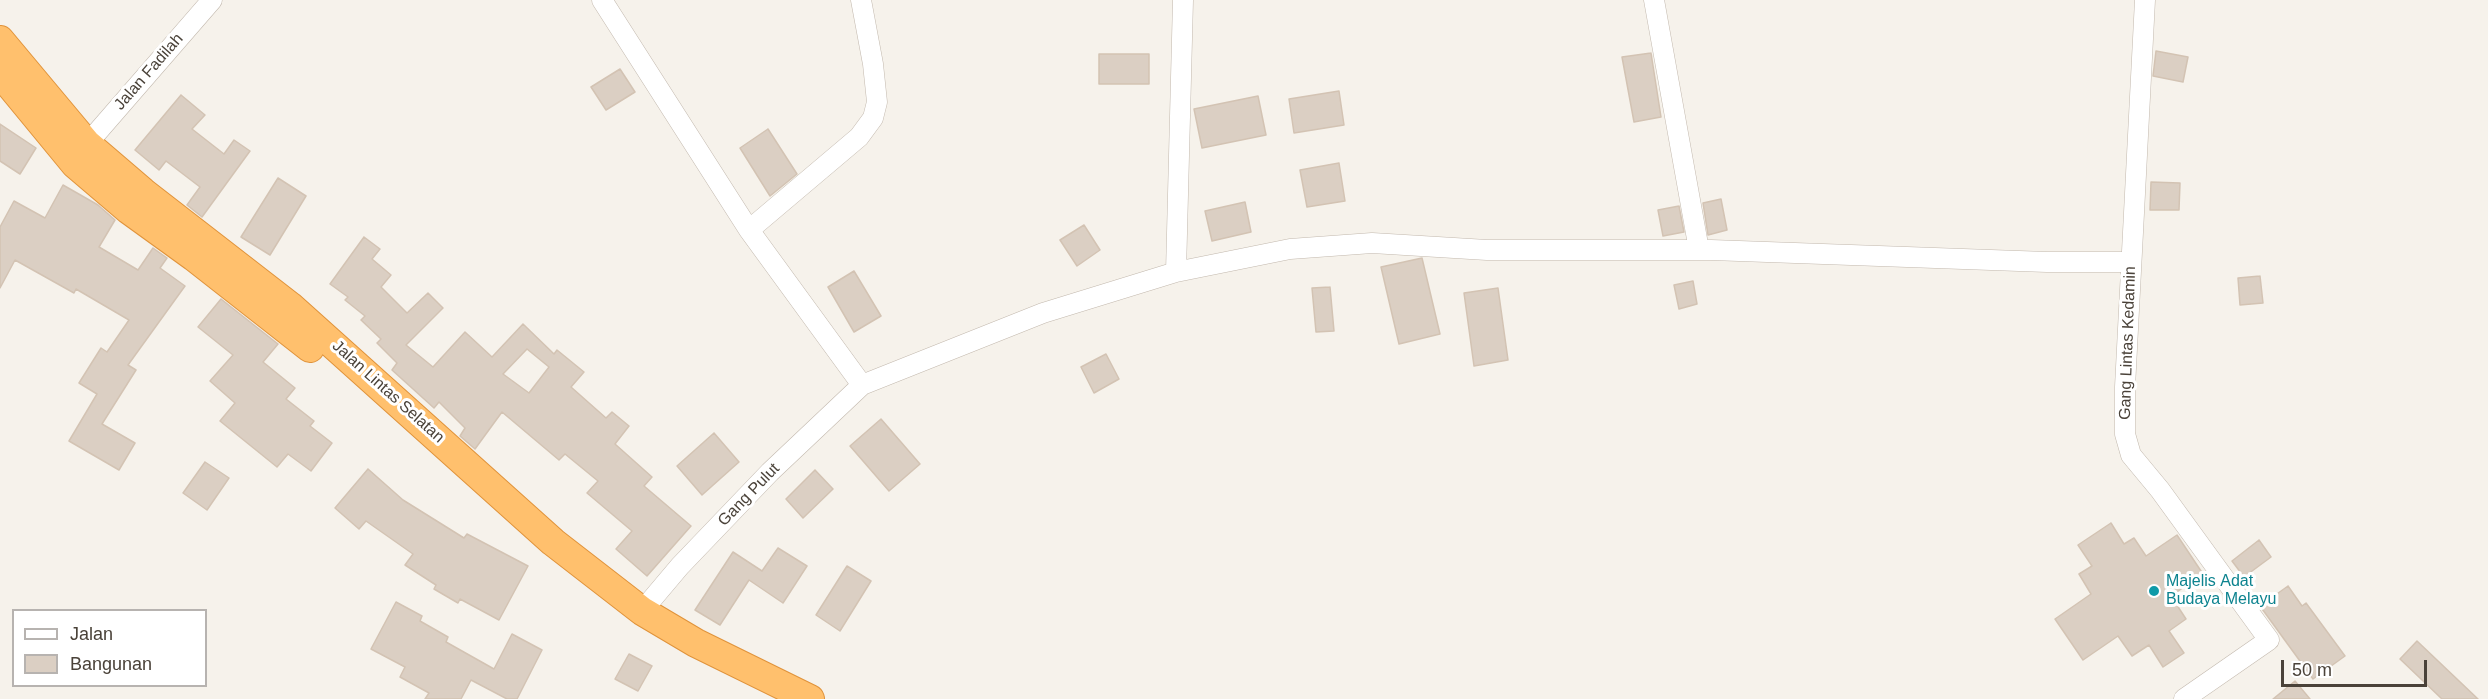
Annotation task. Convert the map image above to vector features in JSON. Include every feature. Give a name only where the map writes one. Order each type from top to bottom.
[{"type":"highway","name":"Jalan Lintas Selatan","points":[[0,40],[87,144],[554,542],[642,610],[696,643],[805,698]]},
{"type":"highway","name":"Jalan Lintas Selatan","points":[[0,73],[84,171],[129,210],[334,356],[545,556],[635,627],[690,660],[766,699]]},
{"type":"street","name":"Jalan Fadilah","points":[[87,144],[212,0]]},
{"type":"street","points":[[602,0],[749,230],[862,384],[1043,313],[1176,272],[1290,249],[1372,243],[1487,250],[1699,250],[2047,262],[2131,262]]},
{"type":"street","points":[[749,230],[859,137],[873,118],[877,102],[873,64],[861,0]]},
{"type":"street","points":[[1176,272],[1183,0]]},
{"type":"street","points":[[1654,0],[1699,250]]},
{"type":"street","name":"Gang Lintas Kedamin","points":[[2145,0],[2131,262],[2125,434],[2131,455],[2160,490],[2269,640],[2184,699]]},
{"type":"street","name":"Gang Pulut","points":[[642,610],[680,566],[762,481],[862,384]]},
{"type":"building","points":[[2156,51],[2188,57],[2183,82],[2153,76]]},
{"type":"building","points":[[1651,53],[1661,117],[1634,122],[1622,57]]},
{"type":"building","points":[[1099,54],[1149,54],[1149,84],[1099,84]]},
{"type":"building","points":[[620,69],[635,92],[606,110],[591,87]]},
{"type":"building","points":[[1339,91],[1344,125],[1294,133],[1289,99]]},
{"type":"building","points":[[181,95],[205,115],[192,129],[224,154],[234,140],[250,151],[202,217],[187,205],[200,187],[166,161],[159,170],[135,150]]},
{"type":"building","points":[[1258,96],[1266,135],[1202,148],[1194,109]]},
{"type":"building","points":[[0,124],[36,148],[20,174],[0,161]]},
{"type":"building","points":[[768,129],[797,174],[770,196],[740,148]]},
{"type":"building","points":[[1339,163],[1345,201],[1307,207],[1300,170]]},
{"type":"building","points":[[278,178],[306,196],[270,255],[241,237]]},
{"type":"building","points":[[2151,182],[2180,183],[2179,210],[2150,210]]},
{"type":"building","points":[[63,185],[98,205],[115,220],[99,247],[138,270],[153,248],[167,258],[160,268],[185,286],[128,365],[136,370],[102,424],[135,443],[119,470],[69,441],[97,394],[79,383],[101,348],[107,352],[129,320],[76,289],[74,293],[15,260],[0,288],[0,227],[14,201],[45,218]]},
{"type":"building","points":[[1721,199],[1727,230],[1708,235],[1703,203]]},
{"type":"building","points":[[1245,202],[1251,232],[1212,241],[1205,211]]},
{"type":"building","points":[[1679,206],[1684,232],[1663,236],[1658,210]]},
{"type":"building","points":[[1084,225],[1100,250],[1077,266],[1060,240]]},
{"type":"building","points":[[364,237],[380,249],[372,259],[391,275],[381,287],[407,313],[428,293],[443,308],[406,345],[433,367],[465,332],[492,357],[523,324],[554,354],[557,350],[584,372],[571,387],[606,418],[612,412],[629,426],[615,444],[652,477],[644,486],[691,526],[647,576],[616,549],[632,531],[587,493],[598,481],[565,454],[559,460],[502,412],[475,449],[460,436],[465,428],[439,402],[434,408],[392,370],[397,363],[377,343],[381,339],[361,320],[365,316],[345,300],[348,297],[330,284]],"holes":[[[527,349],[549,367],[529,393],[503,374]]]},
{"type":"building","points":[[1422,258],[1440,334],[1399,344],[1381,267]]},
{"type":"building","points":[[854,271],[881,316],[854,332],[828,287]]},
{"type":"building","points":[[2260,276],[2263,303],[2240,305],[2238,278]]},
{"type":"building","points":[[1693,281],[1697,304],[1679,309],[1674,285]]},
{"type":"building","points":[[1330,287],[1334,331],[1316,332],[1312,288]]},
{"type":"building","points":[[1498,288],[1508,360],[1474,366],[1464,293]]},
{"type":"building","points":[[221,299],[278,344],[263,362],[295,388],[286,399],[314,421],[310,426],[332,443],[311,471],[288,454],[277,467],[220,421],[235,403],[210,381],[233,355],[198,327]]},
{"type":"building","points":[[1106,354],[1119,379],[1094,393],[1081,367]]},
{"type":"building","points":[[881,419],[920,464],[889,491],[850,446]]},
{"type":"building","points":[[714,433],[739,462],[702,495],[677,466]]},
{"type":"building","points":[[205,462],[229,478],[207,510],[183,493]]},
{"type":"building","points":[[368,469],[403,500],[464,538],[467,534],[528,566],[499,620],[460,599],[458,603],[434,589],[436,585],[405,565],[413,554],[366,521],[359,529],[335,508]]},
{"type":"building","points":[[815,470],[833,489],[803,518],[786,499]]},
{"type":"building","points":[[2111,523],[2124,544],[2134,538],[2146,556],[2177,535],[2203,574],[2171,596],[2186,619],[2169,631],[2184,653],[2163,667],[2149,645],[2132,656],[2118,636],[2083,660],[2055,619],[2091,594],[2079,574],[2092,566],[2078,545]]},
{"type":"building","points":[[2259,540],[2271,557],[2244,577],[2232,561]]},
{"type":"building","points":[[778,548],[807,566],[783,603],[749,580],[720,625],[695,610],[733,552],[762,571]]},
{"type":"building","points":[[847,566],[871,581],[840,631],[816,615]]},
{"type":"building","points":[[2288,586],[2302,606],[2306,603],[2345,656],[2313,679],[2260,606]]},
{"type":"building","points":[[396,602],[422,616],[420,621],[448,637],[446,642],[494,669],[512,634],[542,650],[517,699],[507,699],[471,680],[461,699],[425,699],[429,693],[400,677],[405,667],[371,649]]},
{"type":"building","points":[[2417,641],[2478,699],[2442,699],[2400,659]]},
{"type":"building","points":[[629,654],[652,666],[638,691],[615,679]]},
{"type":"building","points":[[2295,681],[2310,699],[2273,699]]},
{"type":"place","name":"Majelis Adat Budaya Melayu","points":[[2154,591]]}]
